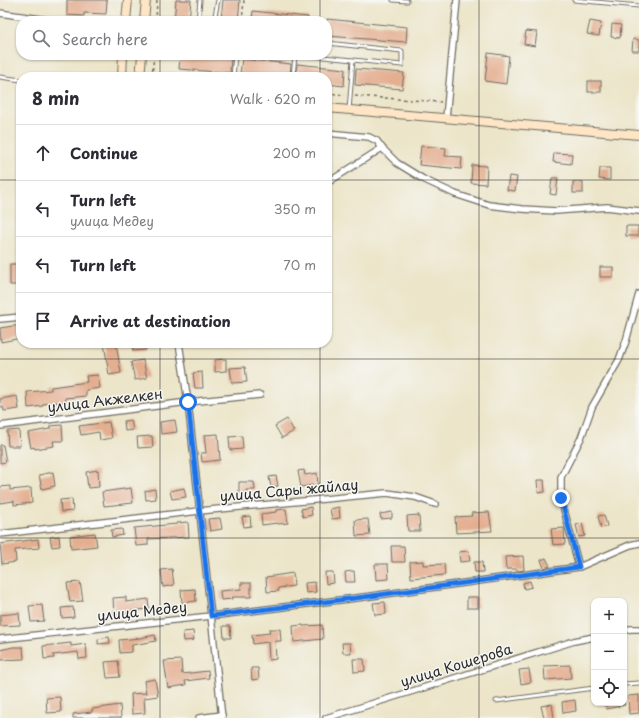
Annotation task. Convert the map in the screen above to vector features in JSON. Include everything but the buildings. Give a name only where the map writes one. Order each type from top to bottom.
[{"type":"street","points":[[126,16],[128,0]]},
{"type":"street","points":[[144,16],[146,0]]},
{"type":"street","points":[[446,118],[457,0]]},
{"type":"street","points":[[0,13],[20,16]]},
{"type":"street","points":[[122,72],[123,60]]},
{"type":"street","points":[[140,72],[142,60]]},
{"type":"street","points":[[332,108],[639,135]]},
{"type":"street","points":[[332,133],[369,137],[377,141],[397,163],[423,179],[455,194],[489,205],[556,211],[607,207],[639,211]]},
{"type":"street","points":[[332,180],[382,148]]},
{"type":"street","points":[[579,567],[561,498],[561,477],[581,438],[592,407],[619,360],[639,294]]},
{"type":"street","points":[[0,319],[16,317]]},
{"type":"street","points":[[180,348],[188,402],[222,717],[199,718]]},
{"type":"street","name":"улица Акжелкен","points":[[0,426],[188,402],[260,395]]},
{"type":"street","name":"улица Сары жайлау","points":[[0,534],[199,511],[387,493],[415,497],[435,504]]},
{"type":"street","name":"улица Медеу","points":[[0,639],[211,616],[364,597],[579,567],[630,545],[639,544]]},
{"type":"street","points":[[627,630],[639,629]]},
{"type":"street","name":"улица Кошерова","points":[[326,718],[574,641],[591,638]]},
{"type":"lane","points":[[198,16],[200,0]]},
{"type":"lane","points":[[215,16],[218,0]]},
{"type":"lane","points":[[393,0],[407,1]]},
{"type":"lane","points":[[574,0],[639,6]]},
{"type":"lane","points":[[332,43],[402,50],[402,65],[332,58]]},
{"type":"lane","points":[[233,72],[235,60]]},
{"type":"lane","points":[[294,72],[295,60]]},
{"type":"lane","points":[[349,110],[353,60]]},
{"type":"lane","points":[[0,77],[16,79]]},
{"type":"lane","points":[[627,684],[639,682]]},
{"type":"lane","points":[[496,701],[591,688]]},
{"type":"path","points":[[156,16],[158,0]]},
{"type":"path","points":[[242,16],[244,0]]},
{"type":"path","points":[[152,72],[154,60]]},
{"type":"path","points":[[332,93],[447,103]]},
{"type":"route","points":[[188,402],[211,616],[364,597],[579,567],[561,498]]}]
